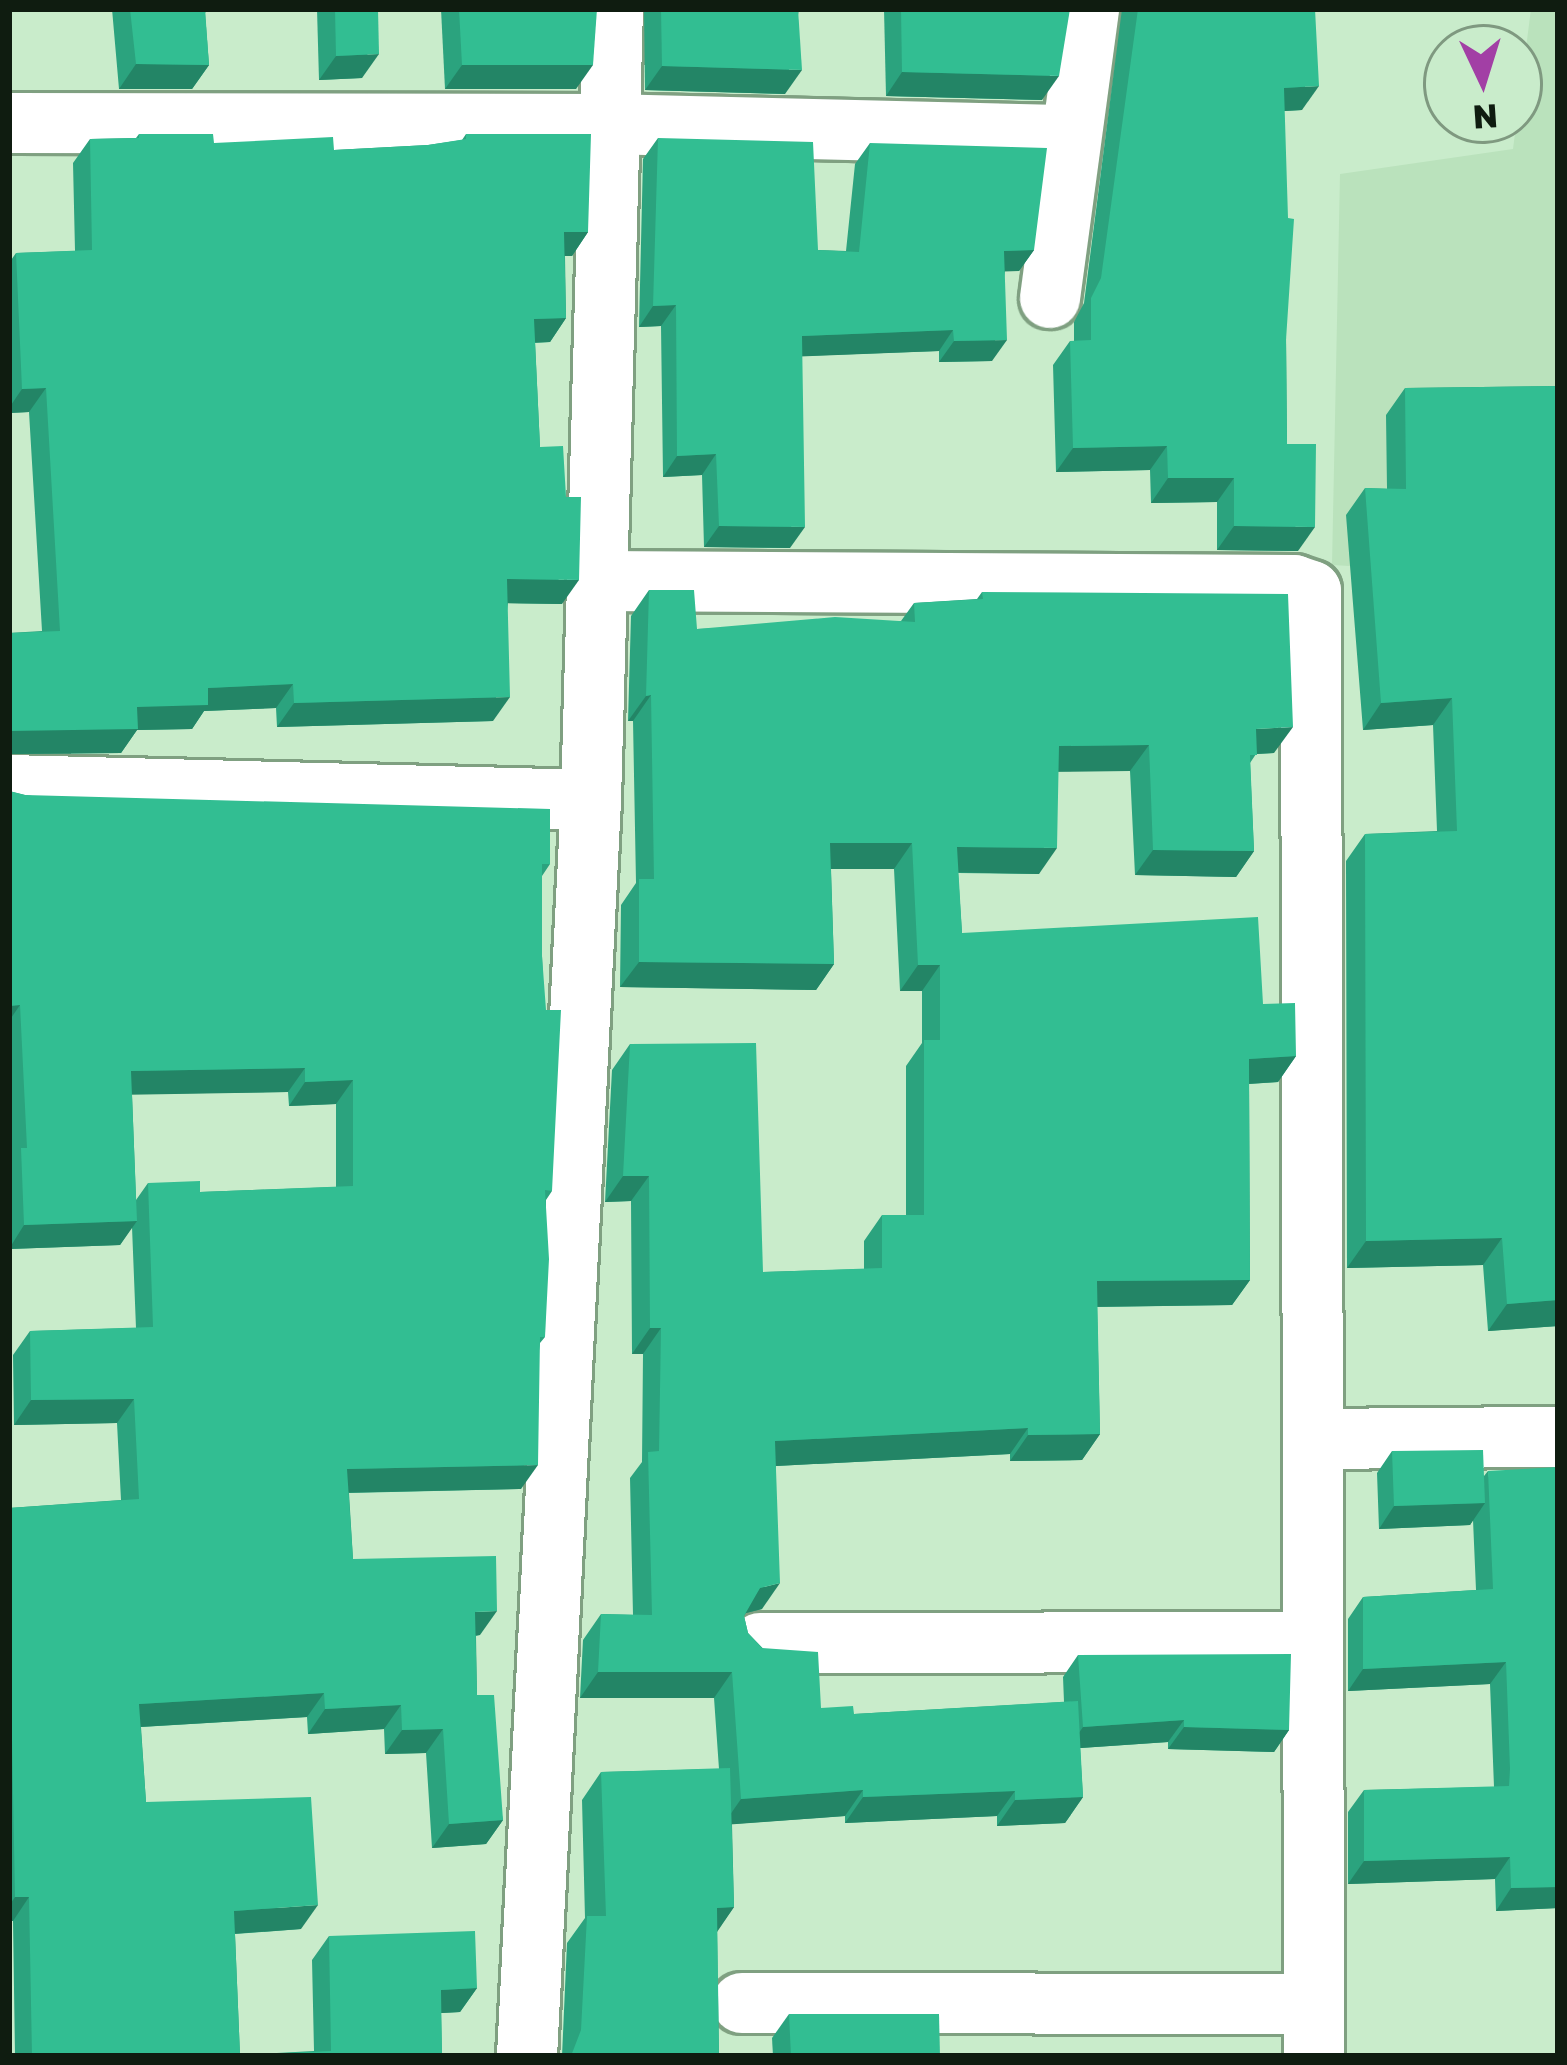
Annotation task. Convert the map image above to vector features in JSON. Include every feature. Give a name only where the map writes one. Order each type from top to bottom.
[{"type":"street","points":[[527,2056],[591,800],[606,124],[613,9]]},
{"type":"street","points":[[1050,298],[1089,9]]},
{"type":"street","points":[[9,124],[606,124],[1071,135]]},
{"type":"street","points":[[596,581],[1294,585],[1311,591],[1314,2030],[742,2003]]},
{"type":"street","points":[[9,785],[591,800]]},
{"type":"street","points":[[1312,1439],[1558,1436]]},
{"type":"street","points":[[760,1643],[1311,1642]]},
{"type":"shaded area","points":[[1531,9],[1558,11],[1558,578],[1332,565],[1340,174],[1513,149],[1514,144],[1543,144],[1543,24],[1529,24]]},
{"type":"building","points":[[130,9],[205,9],[209,65],[136,64]]},
{"type":"building","points":[[335,9],[378,9],[379,54],[336,56]]},
{"type":"building","points":[[459,9],[597,9],[593,65],[462,65]]},
{"type":"building","points":[[661,9],[798,9],[802,70],[662,66]]},
{"type":"building","points":[[901,9],[1070,9],[1059,76],[902,72]]},
{"type":"building","points":[[1138,9],[1315,9],[1319,86],[1284,88],[1288,218],[1294,219],[1286,340],[1287,444],[1316,444],[1315,527],[1234,526],[1234,478],[1168,478],[1167,446],[1073,448],[1070,341],[1091,340],[1091,298],[1101,278]]},
{"type":"building","points":[[139,134],[213,134],[214,143],[333,137],[334,150],[428,145],[466,139],[466,134],[591,134],[588,232],[564,232],[566,318],[534,319],[540,447],[563,446],[566,497],[581,497],[579,580],[507,579],[510,697],[294,703],[293,684],[208,688],[208,705],[137,707],[138,729],[9,731],[9,633],[60,631],[46,388],[22,389],[16,253],[92,250],[90,139],[139,138]]},
{"type":"building","points":[[658,138],[813,142],[818,250],[859,252],[870,143],[1047,148],[1034,250],[1004,251],[1007,340],[954,341],[953,330],[802,336],[805,527],[719,526],[716,454],[677,456],[676,305],[653,306]]},
{"type":"building","points":[[1558,386],[1558,1300],[1507,1304],[1502,1238],[1366,1241],[1365,834],[1457,831],[1452,698],[1381,703],[1365,488],[1406,489],[1405,388]]},
{"type":"building","points":[[649,590],[694,590],[697,629],[835,617],[915,622],[914,603],[983,599],[982,592],[1288,594],[1293,727],[1256,729],[1257,755],[1250,755],[1254,851],[1153,850],[1149,745],[1059,746],[1057,848],[957,847],[962,933],[1258,917],[1263,1004],[1295,1003],[1296,1056],[1249,1059],[1250,1280],[1097,1281],[1100,1434],[1028,1435],[1028,1428],[775,1441],[780,1583],[760,1588],[744,1616],[748,1633],[762,1648],[818,1652],[821,1708],[853,1706],[854,1714],[1078,1701],[1083,1797],[1015,1800],[1015,1791],[863,1797],[863,1790],[741,1799],[732,1672],[598,1672],[601,1614],[652,1615],[648,1452],[659,1451],[661,1328],[650,1328],[649,1176],[623,1176],[630,1044],[756,1043],[763,1272],[882,1268],[882,1215],[924,1215],[924,1040],[940,1040],[940,965],[918,965],[912,843],[830,843],[834,964],[639,962],[639,879],[654,879],[651,695],[646,696]]},
{"type":"building","points":[[9,791],[550,809],[550,864],[542,864],[542,956],[546,1010],[561,1010],[552,1191],[545,1190],[549,1259],[545,1337],[540,1337],[538,1465],[347,1469],[353,1559],[496,1556],[497,1611],[475,1612],[477,1695],[494,1695],[503,1820],[449,1824],[443,1729],[402,1730],[401,1705],[325,1709],[324,1693],[139,1704],[146,1802],[311,1797],[318,1905],[234,1911],[240,2055],[331,2051],[329,1936],[475,1931],[477,1988],[441,1990],[442,2056],[32,2056],[29,1897],[15,1897],[9,1508],[139,1499],[134,1399],[31,1400],[30,1331],[153,1327],[148,1183],[200,1181],[200,1192],[353,1186],[353,1080],[305,1082],[305,1068],[131,1071],[137,1221],[24,1225],[21,1148],[27,1148],[20,1005],[9,1006]]},
{"type":"building","points":[[1483,1450],[1485,1503],[1394,1506],[1392,1451]]},
{"type":"building","points":[[1558,1467],[1558,1887],[1511,1888],[1510,1857],[1364,1861],[1364,1790],[1509,1786],[1510,1769],[1506,1662],[1363,1669],[1363,1597],[1493,1589],[1488,1471]]},
{"type":"building","points":[[1291,1654],[1289,1730],[1184,1727],[1184,1720],[1083,1727],[1078,1655]]},
{"type":"building","points":[[730,1768],[734,1907],[717,1908],[719,2056],[571,2056],[581,2030],[587,1916],[606,1916],[601,1772]]},
{"type":"building","points":[[789,2014],[939,2014],[940,2056],[791,2056]]}]
